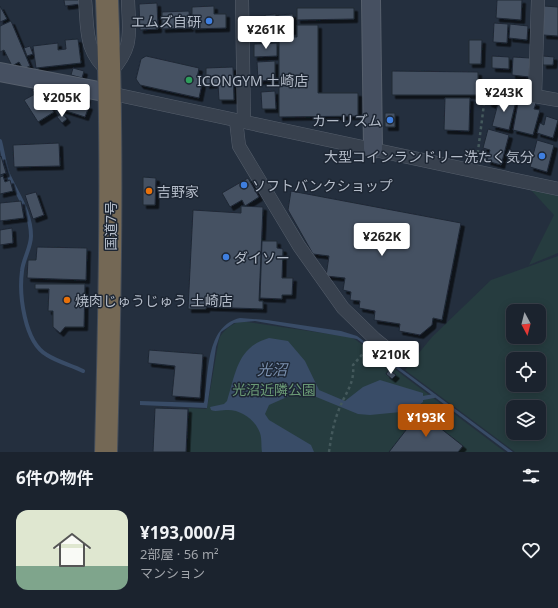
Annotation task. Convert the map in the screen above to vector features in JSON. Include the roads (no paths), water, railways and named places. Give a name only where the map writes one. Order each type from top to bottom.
[{"type":"highway","name":"国道7号","points":[[106,0],[109,83],[110,306],[106,452]]},
{"type":"street","points":[[85,0],[89,43],[92,54],[109,83]]},
{"type":"street","points":[[109,83],[125,56],[128,46],[128,0]]},
{"type":"street","points":[[242,0],[239,146],[299,246],[343,308],[375,339],[400,359]]},
{"type":"street","points":[[371,0],[373,149]]},
{"type":"street","points":[[535,96],[538,0]]},
{"type":"street","points":[[0,72],[109,83],[240,121],[558,189]]},
{"type":"street","points":[[492,87],[558,100]]},
{"type":"water","points":[[240,318],[267,320],[341,331],[357,336],[513,452],[508,452],[357,339],[255,321],[234,323],[221,332],[216,347],[207,408],[140,405],[140,401],[204,403],[208,366],[215,341],[220,331],[229,323]]},
{"type":"water","name":"光沼","points":[[269,338],[288,341],[305,361],[319,390],[345,401],[363,387],[380,380],[423,393],[423,402],[411,411],[370,415],[358,414],[309,394],[296,393],[269,405],[265,414],[269,420],[311,445],[314,452],[262,452],[260,433],[255,423],[251,419],[237,411],[213,411],[210,407],[224,404],[227,401],[239,362],[250,348],[258,342]]},
{"type":"waterway","points":[[0,141],[8,174],[29,219],[31,240],[23,267],[21,281],[21,292],[28,329],[39,349],[56,360],[83,371]]},
{"type":"waterway","points":[[423,398],[434,396]]},
{"type":"place","name":"エムズ自研","points":[[209,21]]},
{"type":"place","name":"ICONGYM 土崎店","points":[[189,80]]},
{"type":"place","name":"カーリズム","points":[[390,120]]},
{"type":"place","name":"大型コインランドリー洗たく気分","points":[[542,156]]},
{"type":"place","name":"ソフトバンクショップ","points":[[244,185]]},
{"type":"place","name":"吉野家","points":[[149,191]]},
{"type":"place","name":"ダイソー","points":[[226,257]]},
{"type":"place","name":"焼肉じゅうじゅう 土崎店","points":[[67,300]]},
{"type":"park label","name":"光沼近隣公園","points":[[274,389]]}]
